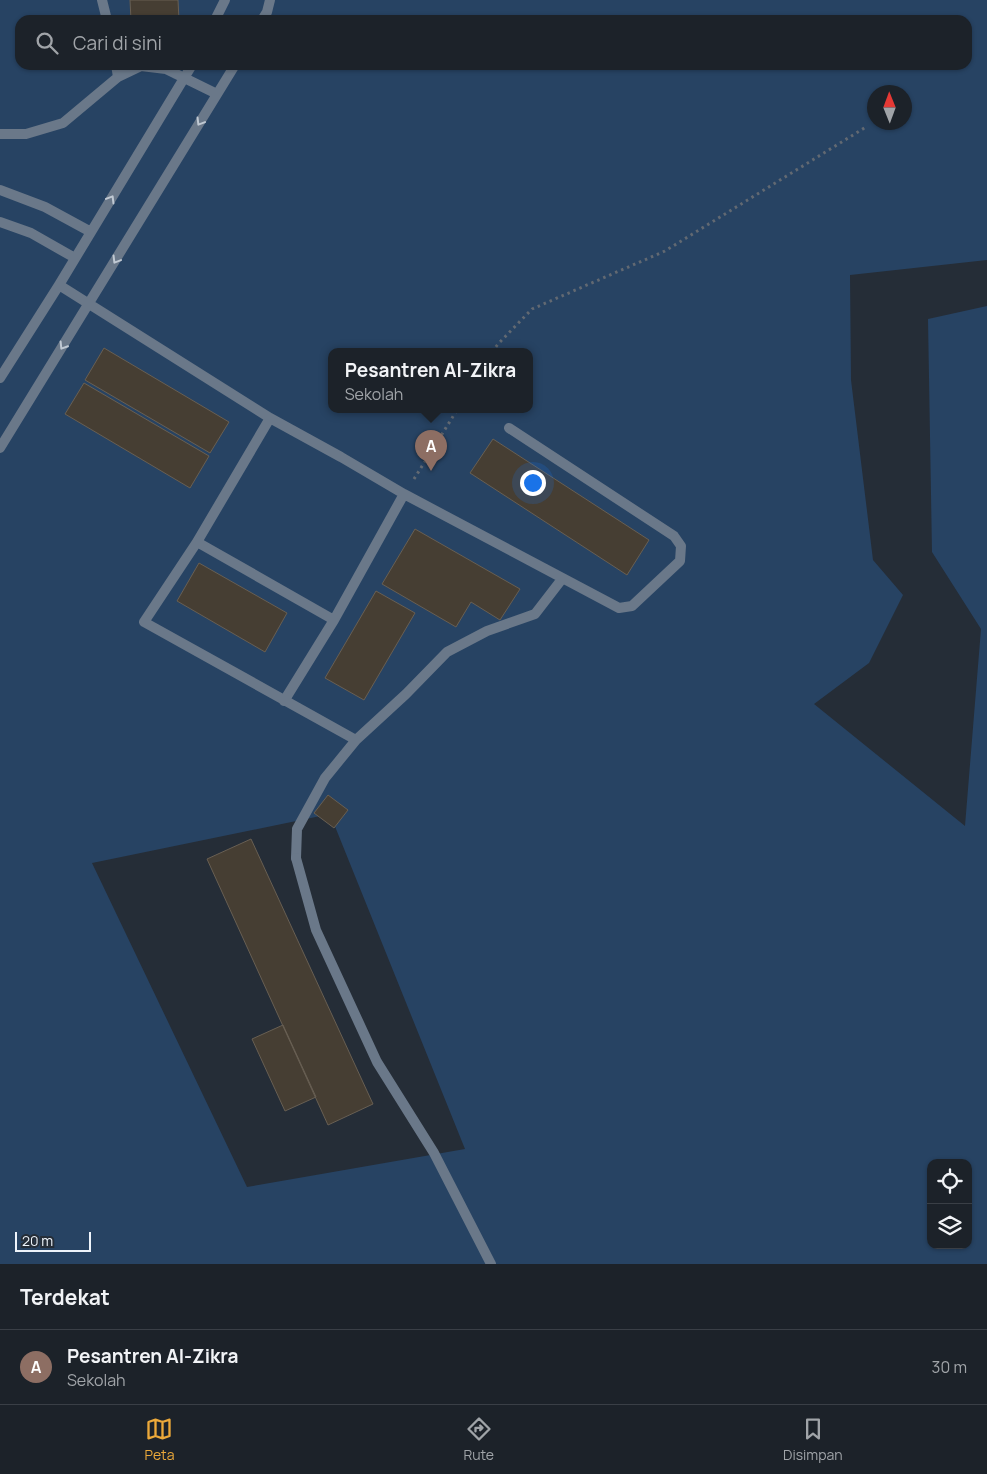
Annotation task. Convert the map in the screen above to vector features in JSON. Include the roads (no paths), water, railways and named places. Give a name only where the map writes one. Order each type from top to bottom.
[{"type":"street","points":[[102,0],[105,15]]},
{"type":"street","points":[[218,15],[225,0]]},
{"type":"street","points":[[265,15],[270,0]]},
{"type":"street","points":[[117,70],[118,77]]},
{"type":"street","points":[[0,134],[26,134],[63,123],[118,77],[133,70]]},
{"type":"street","points":[[168,70],[217,94]]},
{"type":"street","points":[[0,378],[59,285],[190,70]]},
{"type":"street","points":[[0,448],[232,70]]},
{"type":"street","points":[[0,190],[45,207],[91,232]]},
{"type":"street","points":[[0,222],[31,233],[75,258]]},
{"type":"street","points":[[59,285],[270,418],[404,494],[619,608],[632,606],[680,560],[681,546],[674,536],[509,428]]},
{"type":"street","points":[[270,418],[197,542],[144,622],[356,740]]},
{"type":"street","points":[[284,701],[334,620],[404,494]]},
{"type":"street","points":[[197,542],[334,620]]},
{"type":"street","points":[[491,1264],[434,1153],[377,1062],[316,930],[296,858],[297,828],[325,778],[356,740],[406,694],[447,652],[487,631],[535,614],[562,579]]},
{"type":"place","name":"Pesantren Al-Zikra","points":[[431,471]]}]
